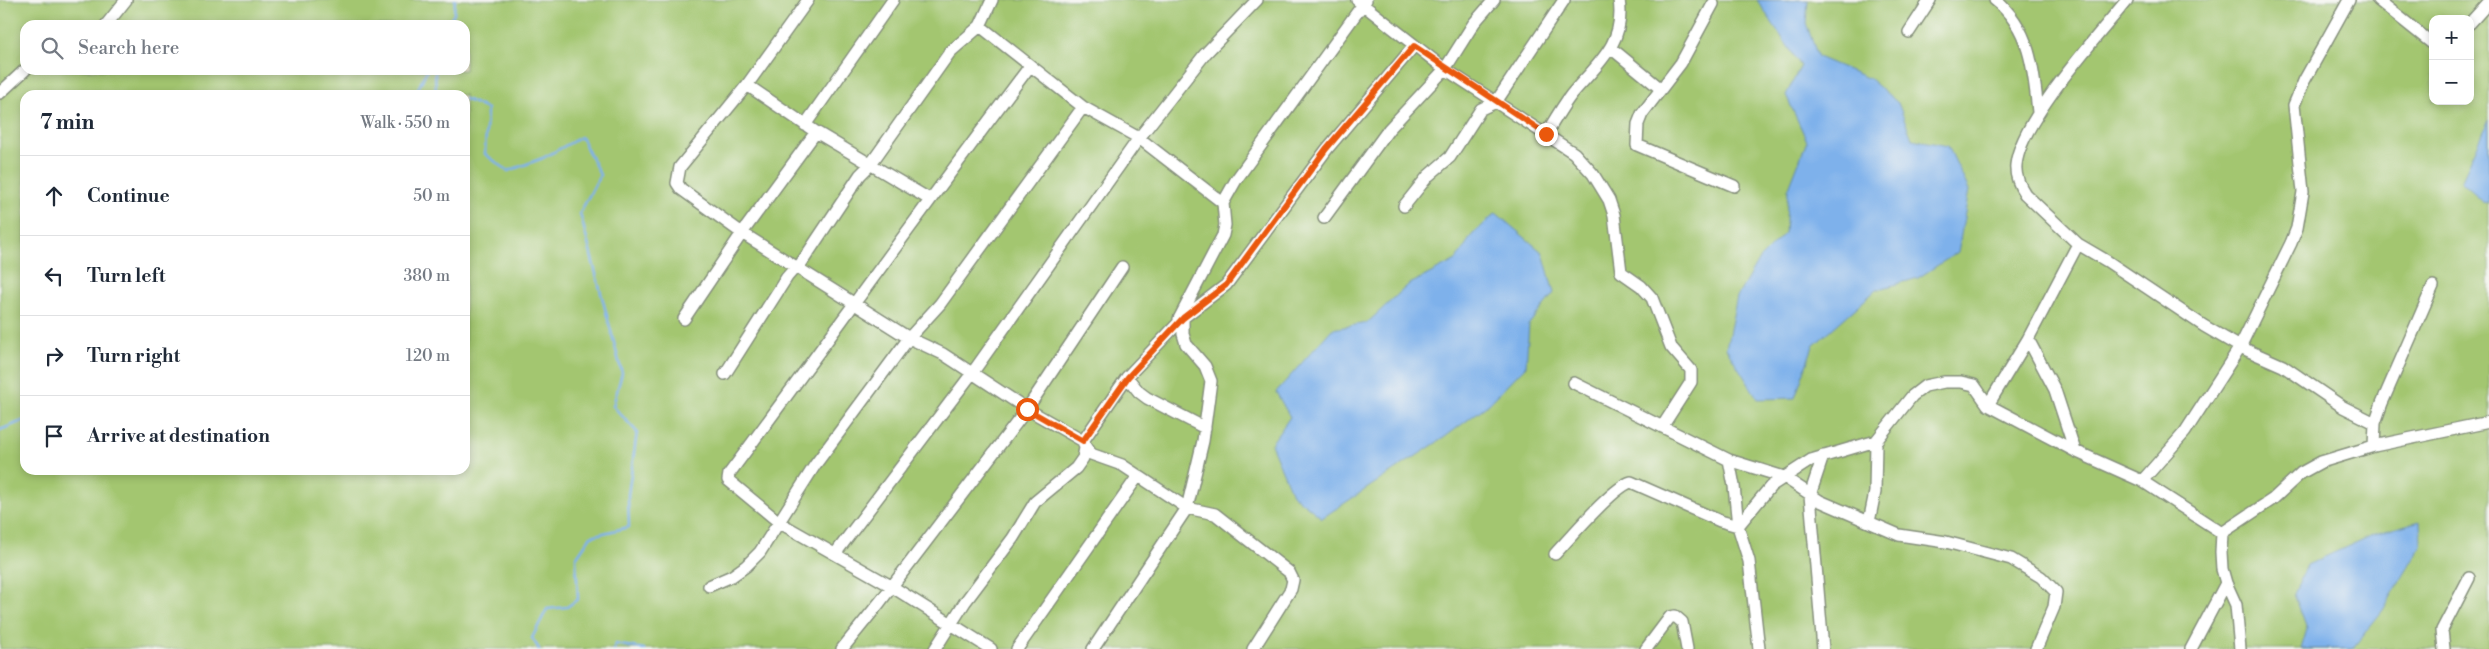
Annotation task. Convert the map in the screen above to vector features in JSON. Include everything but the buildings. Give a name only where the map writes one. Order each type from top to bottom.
[{"type":"street","points":[[110,20],[126,0]]},
{"type":"street","points":[[808,0],[747,85],[680,167],[678,183],[681,189],[742,233],[909,338],[943,354],[1027,409],[1083,441],[1091,454],[1122,465],[1187,508],[1215,514],[1289,572],[1293,580],[1291,589],[1253,649]]},
{"type":"street","points":[[805,125],[893,0]]},
{"type":"street","points":[[725,374],[787,277],[794,269],[798,268],[860,175],[870,165],[950,52],[980,26],[992,0]]},
{"type":"street","points":[[834,554],[973,372],[1139,138],[1210,49],[1257,0]]},
{"type":"street","points":[[1324,218],[1389,129],[1445,69],[1474,23],[1494,0]]},
{"type":"street","points":[[1404,206],[1428,176],[1450,157],[1481,110],[1496,102],[1564,0]]},
{"type":"street","points":[[1546,134],[1570,97],[1615,42],[1619,24],[1619,0]]},
{"type":"street","points":[[1909,32],[1930,0]]},
{"type":"street","points":[[1995,0],[2006,9],[2013,20],[2033,61],[2038,112]]},
{"type":"street","points":[[2127,0],[2038,112],[2016,163],[2018,184],[2025,194],[2078,244],[2107,261],[2176,309],[2240,347],[2283,366],[2343,407],[2375,423]]},
{"type":"street","points":[[2142,481],[2185,432],[2240,347],[2297,228],[2303,192],[2301,155],[2295,118],[2296,96],[2349,0]]},
{"type":"street","points":[[2378,0],[2429,41]]},
{"type":"street","points":[[1173,330],[1223,235],[1225,225],[1222,202],[1362,2],[1414,46],[1445,69],[1574,152],[1593,174],[1609,200],[1614,215],[1621,272],[1648,292],[1671,347],[1691,370],[1691,382],[1662,426]]},
{"type":"street","points":[[2474,19],[2489,2]]},
{"type":"street","points":[[1713,4],[1681,63],[1638,124],[1637,145],[1734,186]]},
{"type":"street","points":[[980,26],[1083,107],[1139,138],[1222,202]]},
{"type":"street","points":[[1083,441],[1128,377],[1183,318],[1226,285],[1326,149],[1414,46]]},
{"type":"street","points":[[1611,48],[1662,89]]},
{"type":"street","points":[[990,649],[891,586],[780,523],[728,480],[729,474],[855,304],[929,199],[1030,66]]},
{"type":"street","points":[[0,93],[20,75]]},
{"type":"street","points":[[747,85],[816,132],[929,199]]},
{"type":"street","points":[[709,586],[732,576],[746,566],[760,552],[815,465],[909,338],[940,304],[1083,107]]},
{"type":"street","points":[[684,319],[742,233],[816,132]]},
{"type":"street","points":[[1988,405],[2028,338],[2078,244]]},
{"type":"street","points":[[842,649],[1027,409],[1122,267]]},
{"type":"street","points":[[2374,446],[2375,423],[2433,286]]},
{"type":"street","points":[[1093,649],[1187,508],[1205,428],[1211,381],[1205,366],[1186,344],[1183,318]]},
{"type":"street","points":[[2028,338],[2055,390],[2075,451]]},
{"type":"street","points":[[1128,377],[1139,392],[1147,398],[1205,428]]},
{"type":"street","points":[[1738,526],[1771,486],[1784,477],[1811,460],[1876,441],[1912,396],[1925,386],[1944,382],[1961,382],[1974,385],[1988,405],[2075,451],[2142,481],[2222,533]]},
{"type":"street","points":[[1574,383],[1728,460],[1784,477],[1810,495],[1899,535],[1946,542],[2011,559],[2041,576],[2053,586],[2057,599],[2036,649]]},
{"type":"street","points":[[2240,649],[2236,605],[2226,583],[2220,552],[2222,533],[2272,499],[2310,467],[2374,446],[2489,422]]},
{"type":"street","points":[[935,649],[965,602],[1014,538],[1035,502],[1076,468],[1083,458],[1085,448],[1083,441]]},
{"type":"street","points":[[1869,522],[1874,502],[1876,441]]},
{"type":"street","points":[[1823,456],[1810,495],[1823,649]]},
{"type":"street","points":[[1728,460],[1734,486],[1738,526],[1750,561],[1759,649]]},
{"type":"street","points":[[1017,649],[1138,476]]},
{"type":"street","points":[[1555,554],[1610,497],[1624,484],[1631,482],[1720,521],[1738,526]]},
{"type":"street","points":[[2444,649],[2442,630],[2469,578]]},
{"type":"street","points":[[2191,649],[2226,583]]},
{"type":"street","points":[[1646,649],[1670,617],[1675,616],[1682,622],[1687,649]]},
{"type":"green space","points":[[0,0],[2489,0],[2489,649],[0,649]]},
{"type":"water","points":[[1757,0],[1808,0],[1806,23],[1818,57],[1870,79],[1898,103],[1912,139],[1948,146],[1969,190],[1958,252],[1918,278],[1876,290],[1813,346],[1795,398],[1758,399],[1726,348],[1737,297],[1759,259],[1785,233],[1788,190],[1807,141],[1786,95],[1801,66]]},
{"type":"water","points":[[2489,120],[2489,203],[2483,202],[2461,182]]},
{"type":"water","points":[[1496,213],[1543,253],[1554,293],[1529,324],[1526,366],[1489,404],[1445,437],[1322,518],[1292,494],[1271,444],[1290,417],[1276,392],[1332,329],[1367,323],[1408,285],[1456,260],[1472,235]]},
{"type":"water","points":[[2420,521],[2421,546],[2383,610],[2352,649],[2301,649],[2307,629],[2294,593],[2307,565],[2375,534]]},
{"type":"waterway","points":[[450,20],[454,13],[455,0]]},
{"type":"waterway","points":[[417,90],[425,75]]},
{"type":"waterway","points":[[435,75],[436,90]]},
{"type":"waterway","points":[[470,101],[487,109],[485,154],[508,171],[543,158],[581,137],[600,175],[580,213],[622,373],[613,406],[637,432],[628,495],[629,527],[591,536],[576,558],[578,599],[567,607],[547,609],[532,638],[539,649]]},
{"type":"waterway","points":[[0,430],[20,422]]},
{"type":"waterway","points":[[614,649],[615,644],[644,649]]},
{"type":"route","points":[[1027,409],[1083,441],[1128,377],[1183,318],[1226,285],[1238,266],[1326,149],[1414,46],[1445,69],[1546,134]]}]
